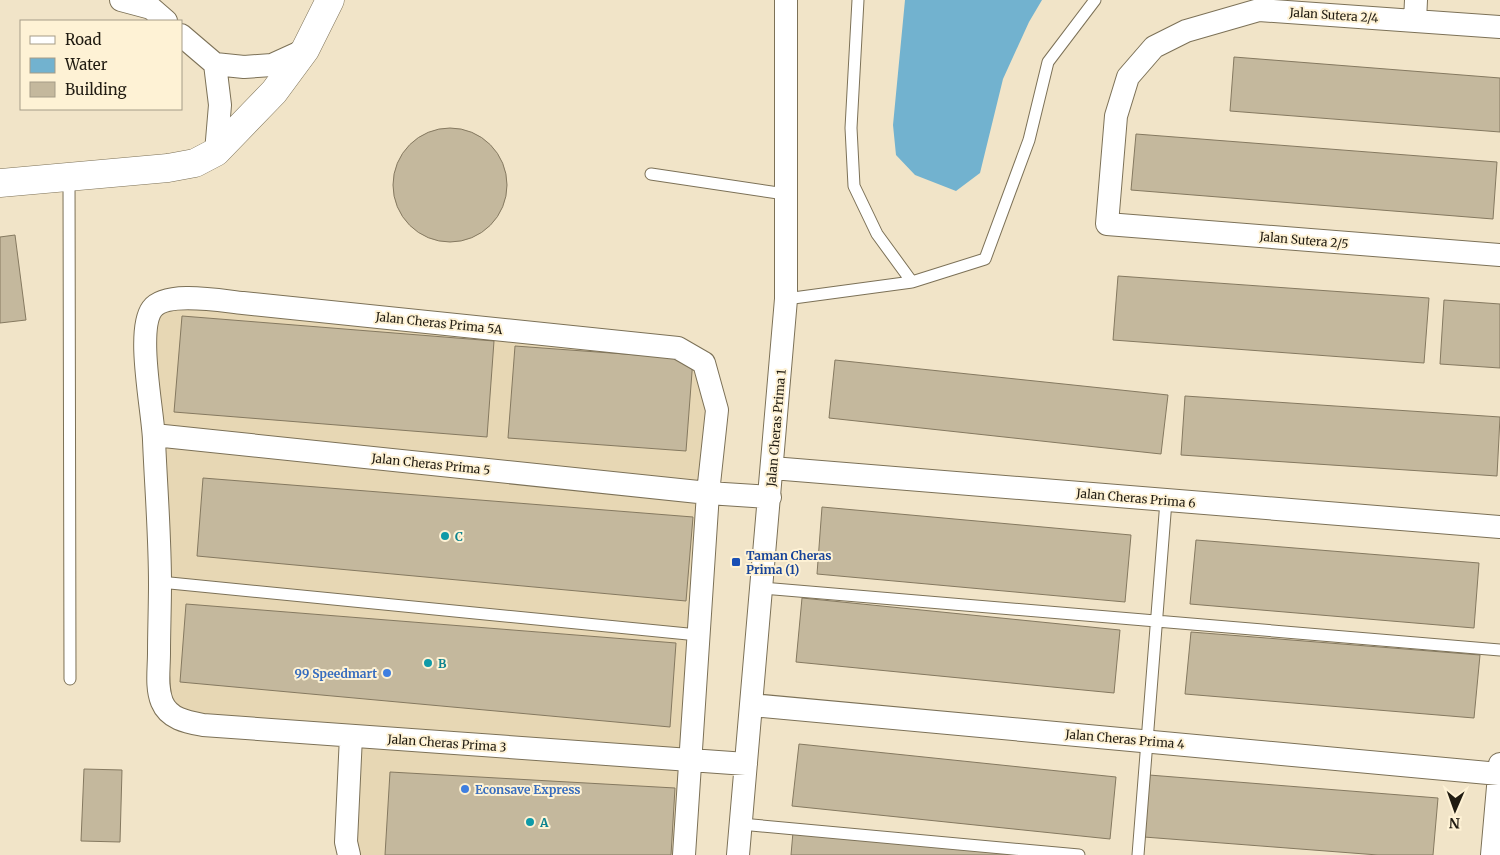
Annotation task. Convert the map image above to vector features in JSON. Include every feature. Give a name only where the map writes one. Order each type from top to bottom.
[{"type":"street","points":[[121,0],[151,8],[165,20]]},
{"type":"street","points":[[0,183],[168,168],[195,163],[216,152],[274,92],[305,50],[330,0]]},
{"type":"street","name":"Jalan Cheras Prima 1","points":[[738,855],[786,299],[786,0]]},
{"type":"street","name":"Jalan Sutera 2/4","points":[[1107,224],[1116,116],[1128,77],[1154,47],[1186,31],[1259,10],[1416,10],[1500,27]]},
{"type":"street","points":[[182,36],[215,64],[244,67],[272,65],[305,50]]},
{"type":"street","points":[[215,64],[220,105],[216,152]]},
{"type":"street","name":"Jalan Sutera 2/5","points":[[1107,224],[1500,255]]},
{"type":"street","name":"Jalan Cheras Prima 5A","points":[[169,298],[243,302],[678,348],[704,363],[717,410],[708,493]]},
{"type":"street","name":"Jalan Cheras Prima 3","points":[[169,298],[152,308],[145,325],[145,347],[154,436],[160,582],[158,685],[163,702],[170,714],[183,721],[203,726],[746,764]]},
{"type":"street","name":"Jalan Cheras Prima 5","points":[[154,436],[770,498]]},
{"type":"street","name":"Jalan Cheras Prima 6","points":[[772,468],[1500,527]]},
{"type":"street","points":[[684,855],[708,493]]},
{"type":"street","name":"Jalan Cheras Prima 4","points":[[752,704],[1147,741],[1500,769]]},
{"type":"street","points":[[349,855],[346,842],[351,736]]},
{"type":"street","points":[[1492,855],[1500,769]]},
{"type":"lane","points":[[858,0],[852,128],[854,186],[876,234],[912,282]]},
{"type":"lane","points":[[786,299],[912,282],[985,259],[1029,140],[1048,62],[1095,0]]},
{"type":"lane","points":[[651,174],[785,194]]},
{"type":"lane","points":[[69,177],[70,680]]},
{"type":"lane","points":[[1500,250],[1500,255]]},
{"type":"lane","points":[[1138,855],[1166,501]]},
{"type":"lane","points":[[160,582],[698,635]]},
{"type":"lane","points":[[762,588],[1500,650]]},
{"type":"lane","points":[[741,824],[1079,855]]},
{"type":"shaded area","points":[[174,308],[192,308],[674,355],[698,371],[708,410],[674,855],[360,855],[357,849],[363,728],[201,716],[181,711],[173,700],[168,682],[155,331],[160,316]]},
{"type":"water","points":[[905,0],[1042,0],[1029,22],[1003,79],[980,173],[956,191],[915,175],[896,155],[893,125]]},
{"type":"building","points":[[1234,57],[1500,78],[1500,132],[1230,111]]},
{"type":"building","points":[[450,128],[472,132],[491,144],[503,163],[507,185],[503,207],[491,226],[472,238],[450,242],[428,238],[409,226],[397,207],[393,185],[397,163],[409,144],[428,132]]},
{"type":"building","points":[[1136,134],[1497,162],[1493,219],[1131,190]]},
{"type":"building","points":[[15,235],[26,320],[0,323],[0,237]]},
{"type":"building","points":[[1118,276],[1429,298],[1424,363],[1113,340]]},
{"type":"building","points":[[1444,300],[1500,304],[1500,368],[1440,364]]},
{"type":"building","points":[[182,316],[494,341],[487,437],[174,412]]},
{"type":"building","points":[[515,346],[693,359],[686,451],[508,438]]},
{"type":"building","points":[[835,360],[1168,395],[1161,454],[829,418]]},
{"type":"building","points":[[1185,396],[1500,417],[1497,476],[1181,455]]},
{"type":"building","name":"C","points":[[203,478],[693,517],[686,601],[197,556]]},
{"type":"building","points":[[822,507],[1131,535],[1125,602],[817,574]]},
{"type":"building","points":[[1196,540],[1479,563],[1474,628],[1190,604]]},
{"type":"building","points":[[802,598],[1120,630],[1114,693],[796,662]]},
{"type":"building","name":"B","points":[[186,604],[676,643],[670,727],[180,682]]},
{"type":"building","points":[[1191,632],[1480,655],[1474,718],[1185,694]]},
{"type":"building","points":[[799,744],[1116,777],[1110,839],[792,806]]},
{"type":"building","points":[[84,769],[122,770],[120,842],[81,841]]},
{"type":"building","name":"A","points":[[390,772],[675,788],[671,855],[385,855]]},
{"type":"building","points":[[1149,775],[1438,798],[1433,855],[1378,855],[1144,837]]},
{"type":"building","points":[[793,832],[1055,855],[791,855]]},
{"type":"place","name":"C","points":[[445,536]]},
{"type":"place","name":"Taman Cheras Prima (1)","points":[[736,562]]},
{"type":"place","name":"B","points":[[428,663]]},
{"type":"place","name":"99 Speedmart","points":[[387,673]]},
{"type":"place","name":"Econsave Express","points":[[465,789]]},
{"type":"place","name":"A","points":[[530,822]]}]
